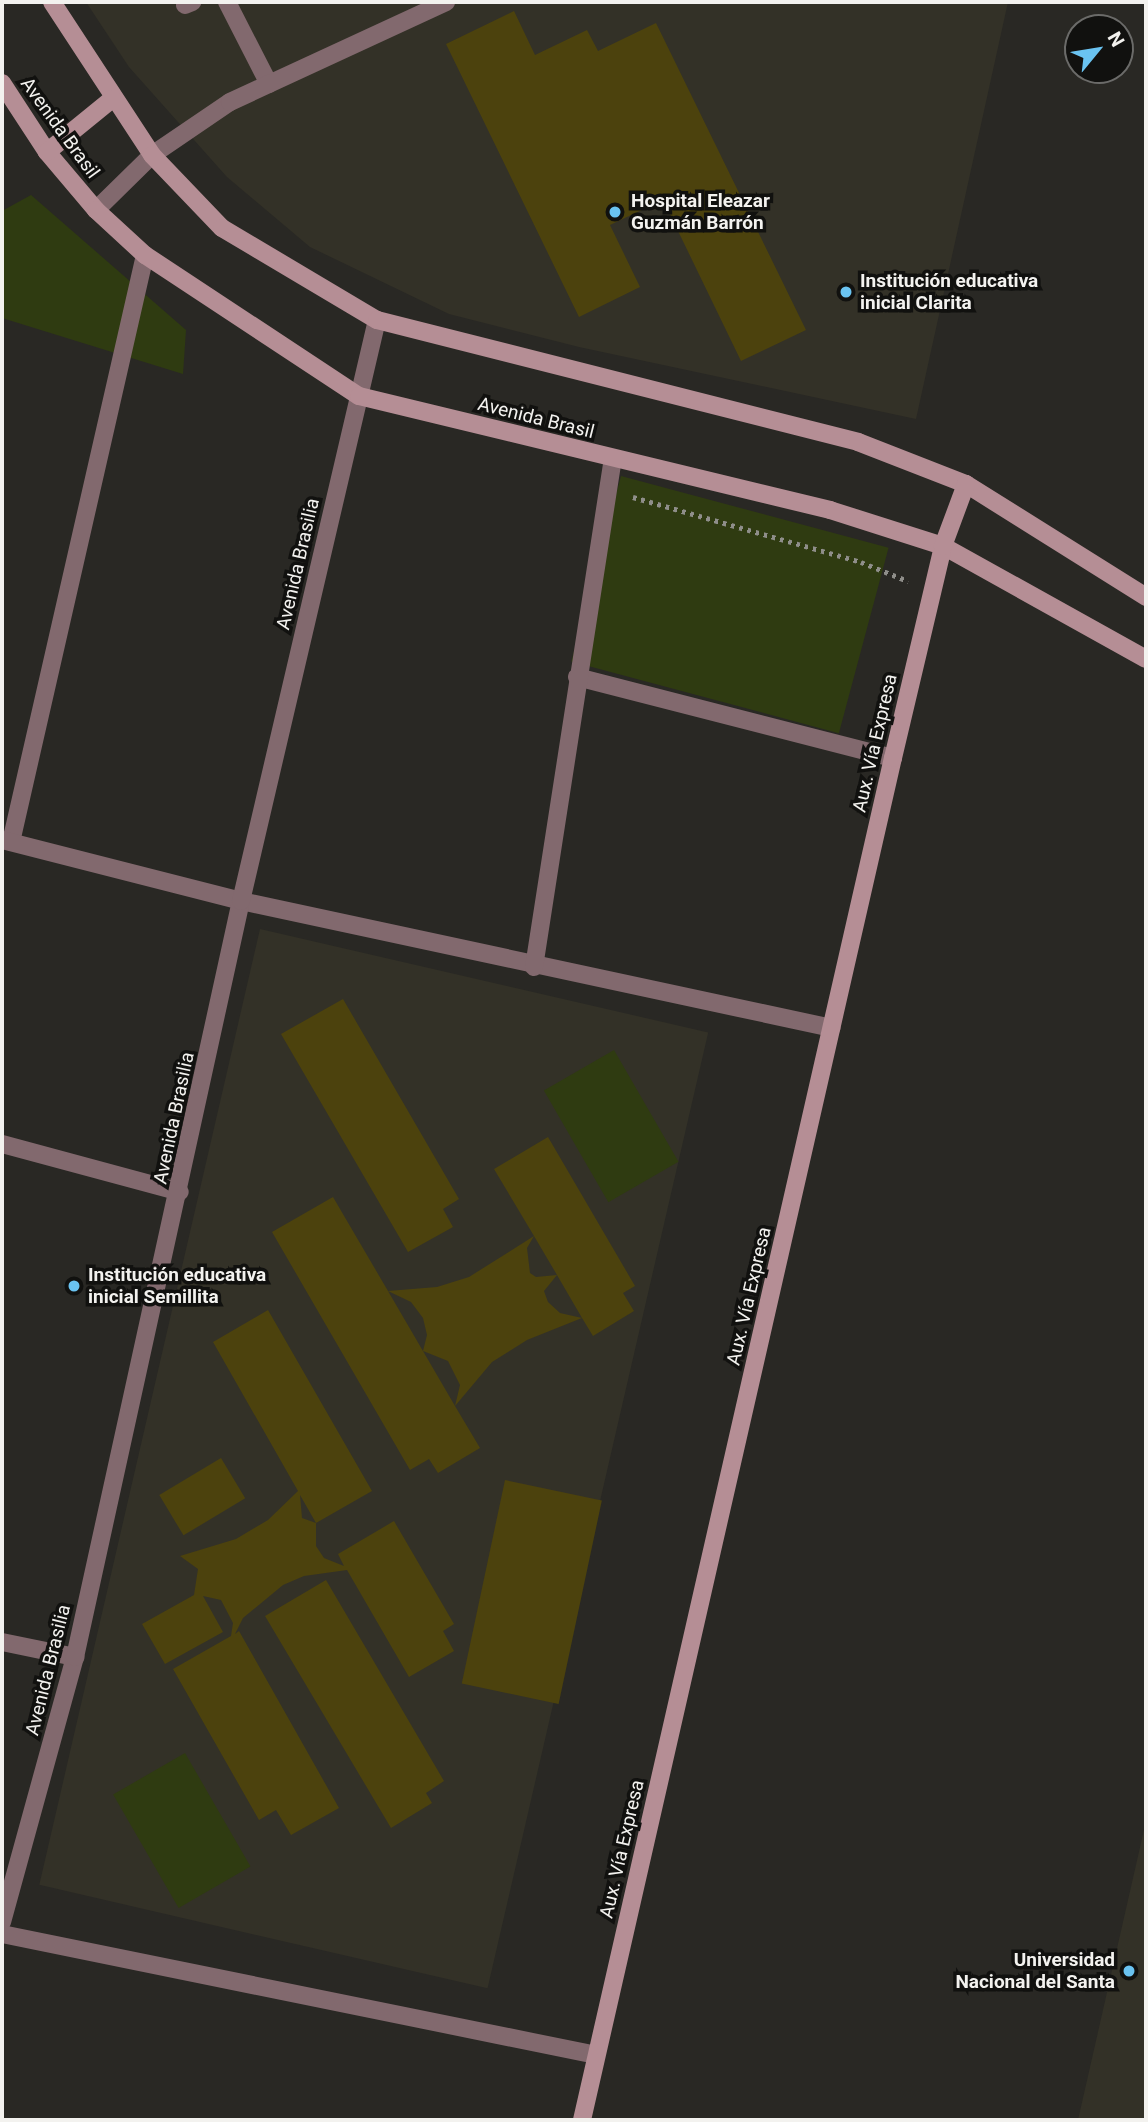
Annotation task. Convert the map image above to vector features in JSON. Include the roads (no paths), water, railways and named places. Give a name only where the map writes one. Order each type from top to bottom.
[{"type":"main road","points":[[52,2],[112,99],[152,155],[222,228],[377,320],[858,442],[966,484],[1146,597]]},
{"type":"main road","name":"Avenida Brasil","points":[[2,83],[47,152],[96,211],[145,256],[359,396],[830,510],[943,546],[1146,659]]},
{"type":"main road","points":[[47,152],[112,99]]},
{"type":"main road","name":"Aux. Vía Expresa","points":[[582,2120],[892,758],[943,546],[966,484]]},
{"type":"street","points":[[227,2],[269,84]]},
{"type":"street","points":[[96,211],[152,155],[229,102],[446,2]]},
{"type":"street","points":[[145,256],[6,841],[241,901],[534,967],[832,1028]]},
{"type":"street","name":"Avenida Brasilia","points":[[2,1922],[75,1657],[180,1192],[241,901],[377,320]]},
{"type":"street","points":[[534,967],[613,458]]},
{"type":"street","points":[[577,677],[892,758]]},
{"type":"street","points":[[2,1144],[180,1192]]},
{"type":"street","points":[[2,1642],[75,1657]]},
{"type":"street","points":[[2,1934],[596,2056]]},
{"type":"place","name":"Hospital Eleazar Guzmán Barrón","points":[[615,212]]},
{"type":"place","name":"Institución educativa inicial Clarita","points":[[846,292]]},
{"type":"place","name":"Institución educativa inicial Semillita","points":[[74,1286]]},
{"type":"place","name":"Universidad Nacional del Santa","points":[[1129,1971]]}]
